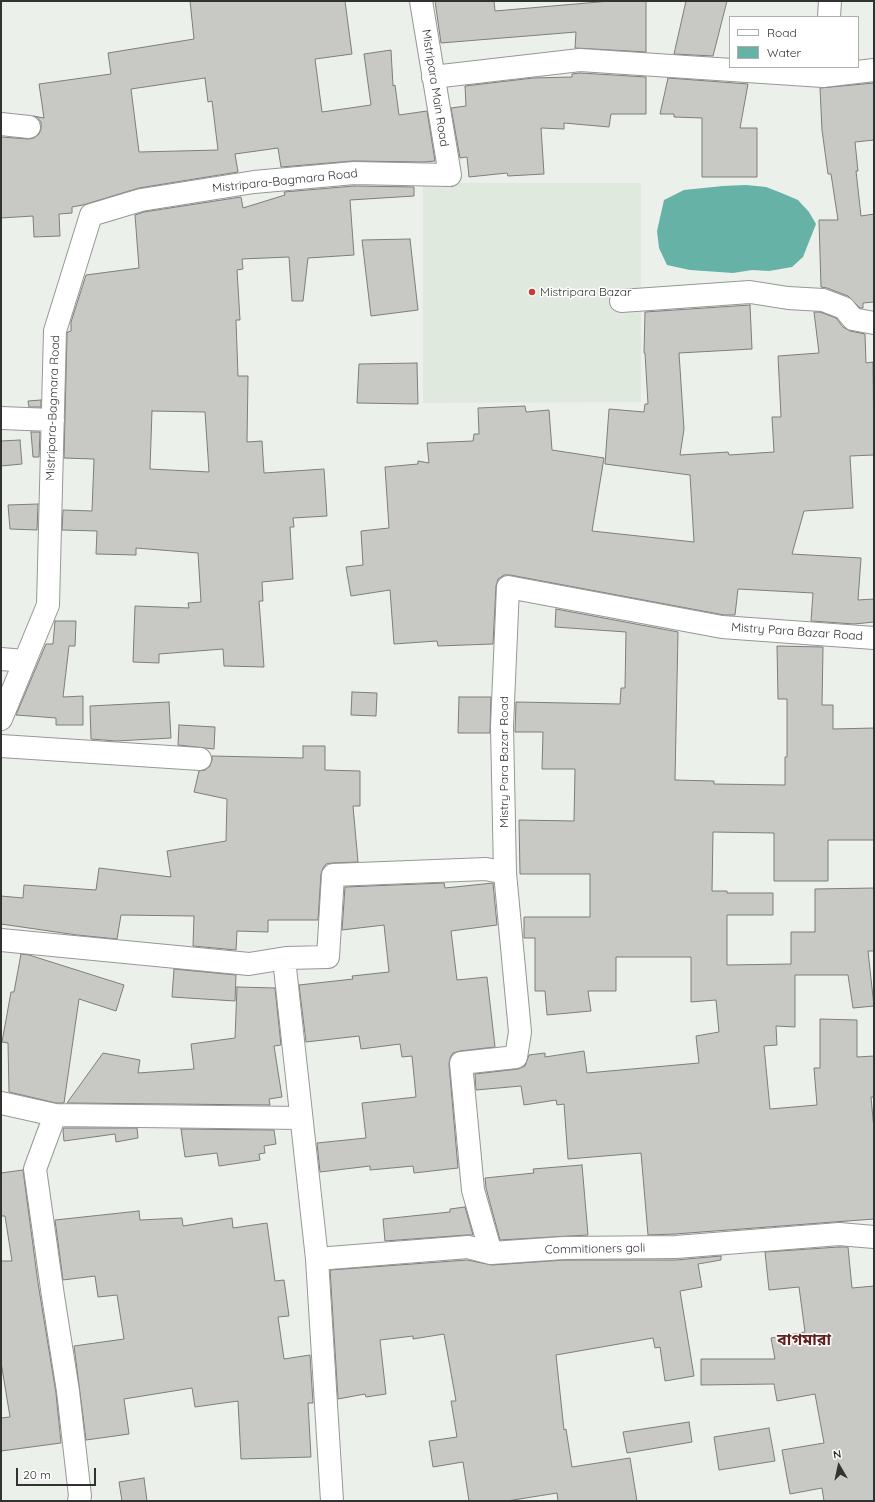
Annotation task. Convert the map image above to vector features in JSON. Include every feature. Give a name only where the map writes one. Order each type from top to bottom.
[{"type":"street","name":"Mistripara Main Road","points":[[421,1],[450,176]]},
{"type":"street","points":[[828,16],[830,1]]},
{"type":"street","points":[[433,77],[580,60],[729,67]]},
{"type":"street","points":[[742,68],[823,72],[874,70]]},
{"type":"street","points":[[1,124],[29,127]]},
{"type":"street","name":"Mistripara-Bagmara Road","points":[[1,720],[48,605],[55,331],[90,215],[141,200],[254,182],[354,173],[450,176]]},
{"type":"street","points":[[621,301],[750,292],[788,298],[824,300],[844,308],[854,319],[874,323]]},
{"type":"street","points":[[1,418],[53,420]]},
{"type":"street","name":"Mistry Para Bazar Road","points":[[491,1253],[472,1190],[461,1063],[516,1057],[520,1032],[505,873],[502,726],[508,587],[722,626],[874,638]]},
{"type":"street","points":[[1,660],[25,660]]},
{"type":"street","points":[[1,746],[200,759]]},
{"type":"street","points":[[1,940],[249,964],[284,959],[328,957],[333,875],[486,869],[505,873]]},
{"type":"street","points":[[284,959],[317,1259],[332,1501]]},
{"type":"street","points":[[1,1103],[55,1115],[302,1118]]},
{"type":"street","points":[[55,1115],[35,1169],[68,1391],[80,1496],[79,1501]]},
{"type":"street","name":"Commitioners goli","points":[[317,1259],[468,1247],[491,1253],[564,1248],[676,1247],[839,1234],[874,1237]]},
{"type":"shaded area","name":"Mistripara Bazar","points":[[423,183],[641,183],[641,402],[423,403]]},
{"type":"water","points":[[746,185],[766,187],[798,200],[809,212],[816,224],[803,257],[792,267],[769,271],[752,270],[733,273],[690,270],[667,265],[659,248],[657,231],[664,200],[684,190]]},
{"type":"building","points":[[190,1],[345,1],[352,54],[315,59],[322,112],[371,105],[364,54],[391,50],[393,86],[395,85],[399,115],[427,111],[435,161],[353,161],[281,167],[278,148],[235,154],[238,172],[139,188],[72,207],[72,213],[59,214],[60,236],[34,237],[33,216],[1,218],[1,137],[28,139],[34,138],[39,134],[41,122],[37,117],[33,116],[44,118],[39,84],[111,74],[108,53],[194,39]],"holes":[[[205,78],[208,102],[212,101],[218,150],[139,152],[131,89]]]},
{"type":"building","points":[[435,1],[494,1],[495,11],[610,1],[646,1],[646,52],[575,48],[576,32],[441,43]]},
{"type":"building","points":[[686,1],[727,1],[713,56],[674,54]]},
{"type":"building","points":[[580,73],[646,77],[646,114],[611,114],[609,127],[564,123],[564,129],[541,128],[544,174],[508,176],[507,173],[469,177],[467,157],[460,158],[451,108],[466,106],[465,86],[533,78],[572,77],[572,74]]},
{"type":"building","points":[[668,78],[748,84],[740,128],[757,128],[757,177],[702,177],[702,118],[674,117],[674,114],[660,114]]},
{"type":"building","points":[[874,83],[874,140],[855,142],[858,171],[856,171],[861,216],[874,214],[874,302],[863,303],[863,308],[860,308],[848,296],[821,287],[819,220],[838,220],[831,174],[828,174],[822,130],[820,88]]},
{"type":"building","points":[[354,186],[414,187],[414,196],[350,200],[354,255],[308,258],[303,301],[292,301],[289,257],[242,259],[243,269],[237,270],[240,320],[236,320],[238,376],[248,376],[247,442],[262,441],[264,473],[324,469],[327,516],[293,518],[294,527],[290,527],[293,579],[262,582],[263,601],[259,601],[264,667],[224,666],[223,649],[159,654],[159,663],[133,662],[135,606],[189,608],[188,603],[201,602],[198,553],[136,548],[136,555],[96,554],[97,531],[62,530],[63,510],[92,511],[94,459],[64,458],[67,333],[71,331],[71,322],[86,275],[139,268],[135,215],[144,212],[241,197],[243,208],[285,195],[284,192]],"holes":[[[152,411],[205,412],[209,472],[150,469]]]},
{"type":"building","points":[[410,239],[418,310],[371,316],[362,240]]},
{"type":"building","points":[[750,305],[752,349],[679,353],[684,429],[680,455],[728,452],[729,455],[774,452],[772,417],[781,417],[778,356],[819,353],[814,312],[820,312],[836,318],[843,327],[850,331],[865,334],[866,363],[873,362],[874,455],[850,456],[853,508],[804,511],[792,554],[861,558],[858,600],[874,599],[874,622],[854,624],[811,621],[813,593],[738,589],[735,615],[724,615],[504,575],[498,579],[496,586],[493,644],[438,646],[437,641],[394,644],[390,590],[351,596],[346,567],[363,565],[361,531],[389,528],[385,467],[418,464],[418,461],[429,463],[427,443],[473,441],[474,434],[479,434],[478,408],[525,406],[526,412],[549,410],[552,450],[604,458],[592,531],[694,542],[690,475],[605,464],[609,409],[644,412],[645,404],[648,404],[644,353],[645,312]]},
{"type":"building","points":[[417,363],[418,404],[357,403],[359,364]]},
{"type":"building","points":[[41,400],[41,407],[29,407],[28,401]]},
{"type":"building","points":[[31,432],[40,432],[39,457],[33,457]]},
{"type":"building","points":[[20,440],[22,464],[1,466],[1,441]]},
{"type":"building","points":[[38,504],[37,530],[10,529],[8,505]]},
{"type":"building","points":[[556,609],[678,632],[675,780],[714,781],[714,784],[785,785],[785,757],[787,757],[787,699],[778,699],[777,646],[823,647],[822,705],[833,705],[833,729],[874,728],[874,840],[828,840],[828,881],[774,881],[774,833],[713,832],[712,891],[727,891],[727,893],[773,893],[773,915],[727,915],[727,965],[791,964],[791,932],[815,932],[815,889],[874,888],[874,951],[868,951],[874,1006],[853,1008],[848,975],[795,975],[795,1027],[776,1026],[777,1045],[764,1046],[770,1109],[817,1105],[814,1068],[820,1068],[820,1019],[857,1020],[857,1057],[874,1056],[874,1097],[871,1097],[874,1130],[874,1219],[648,1235],[641,1153],[568,1159],[564,1104],[557,1105],[556,1100],[524,1105],[521,1086],[476,1090],[475,1074],[518,1069],[525,1066],[529,1055],[545,1053],[545,1057],[584,1051],[587,1073],[699,1063],[696,1036],[719,1032],[716,1000],[691,1002],[691,957],[616,957],[616,991],[588,991],[591,1011],[547,1015],[545,991],[535,991],[535,938],[524,938],[524,917],[590,917],[590,874],[520,874],[519,820],[574,821],[575,769],[542,769],[543,732],[515,732],[516,702],[620,704],[621,688],[625,688],[626,632],[555,627]]},
{"type":"building","points":[[55,621],[76,621],[75,646],[69,646],[63,697],[83,696],[83,725],[56,725],[56,718],[16,715],[46,644],[53,644]]},
{"type":"building","points":[[352,692],[377,693],[376,716],[351,715]]},
{"type":"building","points":[[459,697],[491,697],[490,733],[458,733]]},
{"type":"building","points":[[169,702],[171,738],[116,741],[91,739],[90,706]]},
{"type":"building","points":[[179,725],[215,727],[214,749],[178,745]]},
{"type":"building","points":[[303,746],[325,746],[325,770],[360,771],[360,806],[353,806],[358,862],[326,864],[323,868],[321,874],[318,920],[268,920],[268,932],[237,931],[236,950],[193,946],[194,916],[121,915],[117,939],[1,924],[1,896],[23,898],[24,885],[96,890],[99,868],[171,877],[167,851],[226,841],[227,799],[194,792],[199,771],[205,770],[210,766],[212,756],[303,758]]},
{"type":"building","points":[[444,883],[445,888],[493,883],[497,925],[451,931],[457,980],[487,977],[495,1047],[460,1051],[453,1053],[450,1058],[449,1064],[458,1168],[414,1173],[413,1166],[370,1170],[370,1166],[320,1172],[317,1143],[366,1138],[362,1103],[416,1097],[412,1056],[402,1057],[400,1044],[361,1049],[359,1036],[306,1042],[299,985],[353,979],[352,976],[389,972],[384,925],[342,930],[345,887]]},
{"type":"building","points":[[21,954],[29,955],[124,985],[116,1011],[79,999],[64,1103],[56,1103],[9,1092],[8,1043],[2,1042],[11,992],[14,992]]},
{"type":"building","points":[[174,969],[236,975],[235,1001],[172,997]]},
{"type":"building","points":[[237,987],[275,988],[281,1045],[274,1046],[282,1097],[269,1099],[270,1105],[67,1103],[103,1053],[140,1060],[138,1073],[194,1069],[191,1044],[235,1038]]},
{"type":"building","points":[[64,1128],[137,1128],[138,1138],[116,1142],[115,1134],[64,1141]]},
{"type":"building","points":[[181,1129],[274,1130],[276,1144],[264,1146],[265,1153],[259,1154],[260,1160],[219,1166],[217,1153],[185,1157]]},
{"type":"building","points":[[582,1165],[588,1235],[500,1240],[486,1188],[485,1178],[534,1173],[533,1169]]},
{"type":"building","points":[[23,1170],[38,1283],[56,1393],[61,1443],[1,1451],[1,1418],[10,1417],[1,1362],[1,1261],[12,1261],[5,1216],[1,1216],[1,1173]]},
{"type":"building","points":[[465,1207],[473,1235],[385,1241],[383,1219],[450,1212],[450,1209]]},
{"type":"building","points":[[139,1211],[140,1220],[182,1218],[183,1226],[232,1218],[233,1228],[267,1223],[275,1281],[284,1280],[289,1316],[278,1317],[284,1359],[310,1355],[313,1403],[308,1403],[311,1457],[241,1459],[238,1401],[195,1407],[192,1388],[124,1399],[129,1434],[86,1440],[74,1346],[124,1339],[117,1295],[98,1297],[95,1276],[63,1280],[55,1220]]},
{"type":"building","points":[[848,1247],[852,1288],[874,1286],[874,1501],[824,1501],[822,1488],[790,1494],[782,1450],[824,1443],[815,1394],[777,1401],[774,1384],[701,1385],[701,1359],[775,1359],[771,1338],[805,1332],[799,1287],[769,1290],[765,1252]]},
{"type":"building","points":[[721,1256],[721,1260],[698,1264],[702,1287],[680,1291],[694,1376],[665,1381],[660,1347],[655,1348],[653,1338],[556,1355],[564,1430],[566,1429],[572,1467],[630,1458],[637,1501],[558,1501],[557,1493],[507,1501],[469,1501],[463,1462],[433,1467],[429,1441],[457,1437],[451,1401],[456,1401],[444,1334],[413,1339],[413,1336],[380,1340],[386,1394],[366,1397],[365,1394],[338,1399],[330,1270],[467,1260],[492,1265],[564,1260],[676,1260]]},
{"type":"building","points":[[689,1422],[692,1442],[627,1453],[623,1432]]},
{"type":"building","points":[[769,1428],[775,1461],[719,1470],[714,1437]]},
{"type":"building","points":[[144,1478],[147,1501],[122,1501],[119,1482]]},
{"type":"place","name":"Mistripara Bazar","points":[[532,292]]},
{"type":"district","name":"বাগমারা","points":[[804,1340]]}]
